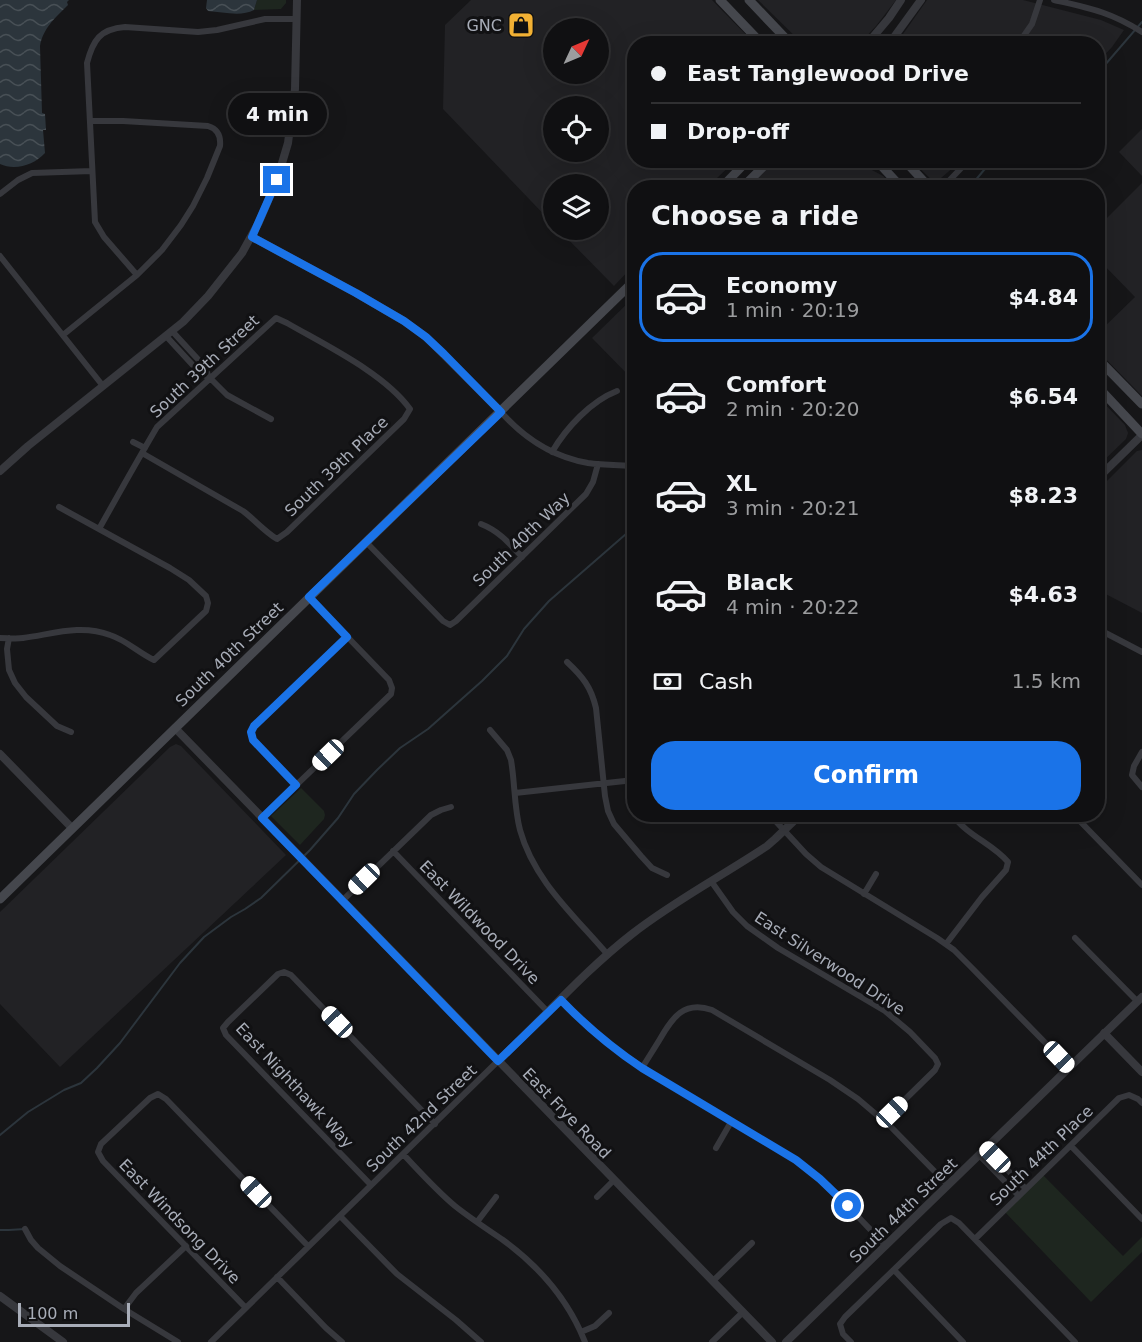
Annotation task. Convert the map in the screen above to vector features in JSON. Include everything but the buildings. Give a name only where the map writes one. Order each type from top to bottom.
[{"type":"main road","points":[[720,0],[754,36]]},
{"type":"main road","points":[[749,0],[783,36]]},
{"type":"main road","points":[[729,180],[740,168]]},
{"type":"main road","points":[[750,180],[762,168]]},
{"type":"main road","points":[[883,168],[895,180]]},
{"type":"main road","points":[[911,168],[923,180]]},
{"type":"main road","name":"South 40th Street","points":[[0,899],[627,289]]},
{"type":"main road","points":[[1105,366],[1142,404]]},
{"type":"main road","points":[[1105,394],[1142,434]]},
{"type":"street","points":[[0,471],[169,333],[208,296],[229,271],[252,237],[277,180],[288,143],[295,89],[297,0]]},
{"type":"street","points":[[874,36],[902,0]]},
{"type":"street","points":[[895,36],[921,0]]},
{"type":"street","points":[[1024,36],[1032,24],[1040,0]]},
{"type":"street","points":[[1054,0],[1087,3],[1121,18],[1142,32]]},
{"type":"street","points":[[137,275],[104,237],[95,222],[87,93],[87,63],[91,48],[99,37],[117,28],[198,32],[218,30],[265,19],[296,19]]},
{"type":"street","points":[[63,335],[137,275],[162,250],[188,215],[203,188],[220,139],[218,133],[208,126],[90,121]]},
{"type":"street","points":[[950,180],[961,168]]},
{"type":"street","points":[[0,194],[18,180],[32,173],[92,171]]},
{"type":"street","points":[[252,237],[356,293],[418,332],[444,354],[519,432],[544,449],[560,456],[588,463],[627,466]]},
{"type":"street","points":[[0,256],[103,386]]},
{"type":"street","name":"South 39th Street","points":[[99,529],[157,428],[276,318],[361,366],[402,398],[410,409]]},
{"type":"street","points":[[169,333],[205,367],[210,378],[227,394],[271,419]]},
{"type":"street","points":[[552,452],[566,431],[596,402],[617,391]]},
{"type":"street","name":"South 39th Place","points":[[143,450],[243,511],[277,539],[404,419],[410,409]]},
{"type":"street","points":[[1105,471],[1142,434]]},
{"type":"street","points":[[134,442],[143,450]]},
{"type":"street","name":"South 40th Way","points":[[366,542],[443,621],[450,625],[586,494],[593,482],[598,464]]},
{"type":"street","points":[[0,638],[21,638],[83,629],[98,631],[112,635],[154,660],[206,611],[208,603],[206,596],[189,580],[59,507]]},
{"type":"street","points":[[481,524],[501,535],[522,557]]},
{"type":"street","points":[[262,818],[391,694],[392,688],[389,680],[309,597]]},
{"type":"street","points":[[1105,633],[1142,652]]},
{"type":"street","points":[[296,785],[253,740],[251,732],[254,726],[347,637]]},
{"type":"street","points":[[9,638],[7,649],[9,670],[15,684],[57,726],[71,732]]},
{"type":"street","points":[[567,662],[586,682],[593,694],[608,811],[614,824],[652,868],[667,875]]},
{"type":"street","name":"East Frye Road","points":[[175,728],[772,1342]]},
{"type":"street","points":[[490,730],[507,750],[511,760],[520,828],[525,845],[540,875],[608,955]]},
{"type":"street","points":[[1142,752],[1132,775],[1142,787]]},
{"type":"street","points":[[0,754],[72,828]]},
{"type":"street","points":[[515,793],[627,781]]},
{"type":"street","points":[[342,901],[431,815],[451,807]]},
{"type":"street","points":[[776,822],[813,861],[946,944],[978,973],[1069,1068]]},
{"type":"street","name":"South 42nd Street","points":[[211,1342],[608,955],[646,923],[767,846],[793,822]]},
{"type":"street","points":[[946,944],[1006,870],[1008,862],[1002,855],[957,822]]},
{"type":"street","points":[[1081,822],[1142,885]]},
{"type":"street","name":"East Wildwood Drive","points":[[393,851],[548,1012]]},
{"type":"street","points":[[864,894],[876,874]]},
{"type":"street","name":"East Silverwood Drive","points":[[711,882],[732,912],[747,926],[778,948],[885,1011],[910,1032],[935,1058],[938,1064],[935,1070],[884,1120]]},
{"type":"street","points":[[1075,938],[1140,999]]},
{"type":"street","name":"East Nighthawk Way","points":[[371,1185],[226,1035],[223,1028],[228,1022],[278,974],[284,972],[291,975],[435,1124]]},
{"type":"street","name":"South 44th Street","points":[[786,1342],[1140,999]]},
{"type":"street","points":[[561,1000],[595,1033],[642,1068],[785,1153],[820,1179],[886,1246]]},
{"type":"street","points":[[642,1068],[676,1015],[693,1007],[712,1010],[858,1099],[884,1120],[948,1185]]},
{"type":"street","points":[[1104,1033],[1142,1072]]},
{"type":"street","name":"East Windsong Drive","points":[[245,1308],[103,1161],[98,1152],[101,1144],[150,1098],[158,1094],[166,1099],[308,1246]]},
{"type":"street","name":"South 44th Place","points":[[975,1239],[1119,1098],[1129,1095],[1142,1103]]},
{"type":"street","points":[[716,1148],[731,1122]]},
{"type":"street","points":[[1071,1146],[1142,1219]]},
{"type":"street","points":[[986,1148],[1026,1189]]},
{"type":"street","points":[[403,1154],[443,1195],[536,1266],[560,1294],[585,1342]]},
{"type":"street","points":[[979,1155],[1019,1196]]},
{"type":"street","points":[[1000,1177],[1007,1170]]},
{"type":"street","name":"East Frye Road","points":[[597,1197],[614,1180]]},
{"type":"street","points":[[477,1222],[496,1197]]},
{"type":"street","points":[[340,1216],[398,1274],[481,1342]]},
{"type":"street","points":[[851,1342],[843,1334],[840,1324],[845,1317],[941,1224],[951,1218],[959,1223],[1076,1342]]},
{"type":"street","points":[[25,1229],[38,1248],[88,1286],[177,1342]]},
{"type":"street","points":[[713,1281],[752,1243]]},
{"type":"street","points":[[124,1309],[136,1293],[186,1246]]},
{"type":"street","points":[[894,1270],[963,1342]]},
{"type":"street","points":[[277,1277],[342,1342]]},
{"type":"street","points":[[0,1296],[63,1342]]},
{"type":"street","points":[[712,1342],[743,1312]]},
{"type":"street","points":[[581,1332],[594,1326],[609,1313]]},
{"type":"shaded area","points":[[257,0],[286,0],[286,3],[281,9],[254,10]]},
{"type":"shaded area","points":[[471,0],[712,0],[747,36],[627,36],[627,168],[728,168],[715,180],[627,180],[627,272],[614,286],[569,240],[609,240],[609,174],[543,174],[543,214],[443,109],[445,25]]},
{"type":"shaded area","points":[[758,0],[896,0],[867,36],[795,36]]},
{"type":"shaded area","points":[[927,0],[1023,0],[1101,20],[1124,30],[1105,54],[1105,36],[902,36]]},
{"type":"shaded area","points":[[1142,129],[1142,176],[1119,152]]},
{"type":"shaded area","points":[[768,168],[870,168],[887,180],[756,180]]},
{"type":"shaded area","points":[[919,168],[953,168],[939,180],[932,180]]},
{"type":"shaded area","points":[[1142,183],[1142,396],[1105,358],[1105,326],[1135,297],[1105,266],[1105,220]]},
{"type":"shaded area","points":[[627,304],[627,374],[592,338]]},
{"type":"shaded area","points":[[1105,404],[1125,425],[1128,433],[1126,439],[1105,459]]},
{"type":"shaded area","points":[[1142,450],[1142,613],[1105,594],[1105,483],[1137,451]]},
{"type":"shaded area","points":[[176,744],[181,746],[286,855],[60,1067],[0,1004],[0,912],[170,747]]},
{"type":"shaded area","points":[[301,788],[324,811],[325,815],[300,845],[271,816]]},
{"type":"shaded area","points":[[1042,1174],[1123,1256],[1142,1237],[1142,1252],[1091,1302],[1004,1211]]},
{"type":"water","points":[[0,0],[69,0],[68,5],[47,28],[40,46],[42,113],[45,114],[46,130],[43,130],[45,153],[30,164],[18,167],[0,164]]},
{"type":"water","points":[[207,0],[257,0],[254,10],[238,14],[208,11]]},
{"type":"waterway","points":[[1105,65],[1142,22]]},
{"type":"waterway","points":[[976,180],[987,168]]},
{"type":"waterway","points":[[0,1135],[28,1112],[64,1090],[81,1083],[97,1068],[120,1043],[180,963],[204,937],[261,898],[310,850],[338,818],[354,794],[377,770],[400,748],[428,729],[482,681],[507,656],[524,629],[549,601],[627,533]]},
{"type":"waterway","points":[[0,1230],[25,1229]]},
{"type":"place","name":"GNC","points":[[521,25]]},
{"type":"route","points":[[277,180],[252,237],[404,321],[426,337],[501,412],[309,597],[347,637],[254,726],[251,732],[253,740],[296,785],[262,818],[498,1061],[561,1000],[595,1033],[618,1051],[642,1068],[796,1160],[834,1191],[848,1206]]}]
